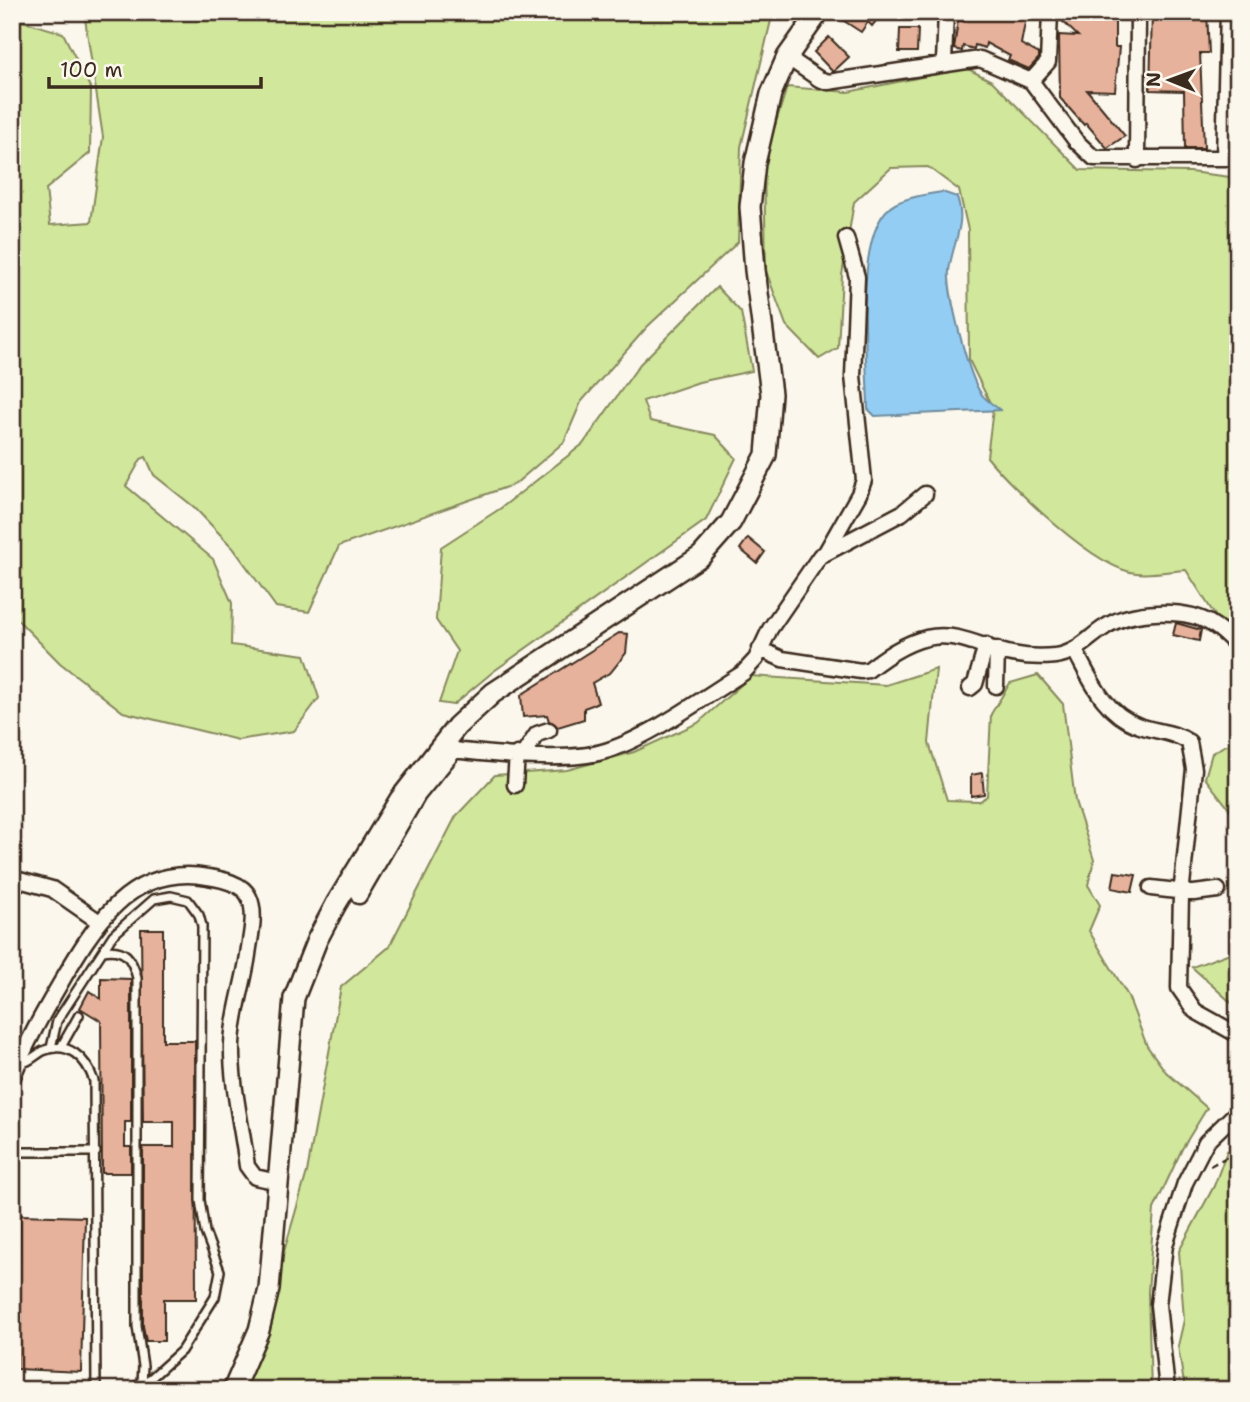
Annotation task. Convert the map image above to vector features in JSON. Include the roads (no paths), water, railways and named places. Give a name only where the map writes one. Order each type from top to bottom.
[{"type":"street","points":[[233,1390],[259,1330],[269,1289],[294,998],[317,940],[336,904],[400,799],[493,693],[701,556],[731,522],[753,485],[766,455],[771,394],[750,207],[763,117],[787,57],[819,12]]},
{"type":"street","points":[[944,62],[946,12]]},
{"type":"street","points":[[1031,80],[1048,62],[1050,12]]},
{"type":"street","points":[[1137,160],[1138,12]]},
{"type":"street","points":[[787,57],[819,79],[828,82],[944,62],[980,59],[1031,80],[1076,141],[1094,158],[1231,158],[1227,12]]},
{"type":"street","points":[[450,745],[520,755],[590,755],[626,743],[743,673],[804,577],[825,553],[859,494],[864,480],[853,376],[857,277],[846,238]]},
{"type":"street","points":[[825,553],[902,513],[925,494]]},
{"type":"street","points":[[760,649],[782,659],[861,671],[868,670],[902,645],[921,638],[958,636],[991,647],[1051,657],[1075,651],[1116,620],[1142,613],[1192,617],[1205,621],[1238,646]]},
{"type":"street","points":[[991,647],[996,686]]},
{"type":"street","points":[[970,688],[975,684],[991,647]]},
{"type":"street","points":[[1075,651],[1101,698],[1118,714],[1138,726],[1179,735],[1189,742],[1194,769],[1181,892],[1179,988],[1195,1011],[1238,1035]]},
{"type":"street","points":[[515,785],[520,755],[537,734],[548,730]]},
{"type":"street","points":[[359,896],[450,745]]},
{"type":"street","points":[[12,1079],[36,1026],[98,921],[151,881],[199,875],[217,878],[244,889],[248,895],[252,922],[232,1051],[247,1166],[254,1177],[278,1182]]},
{"type":"street","points":[[12,878],[52,888],[98,921]]},
{"type":"street","points":[[1151,888],[1181,892],[1217,890]]},
{"type":"street","points":[[1167,1390],[1158,1305],[1165,1245],[1184,1186],[1206,1142],[1238,1111]]},
{"type":"lane","points":[[51,1048],[57,1021],[113,935],[154,899],[171,897],[188,900],[199,915],[202,926],[200,1200],[205,1232],[220,1271],[219,1283],[215,1297],[181,1352],[129,1390]]},
{"type":"lane","points":[[103,951],[120,950],[126,954],[137,978],[137,1326],[143,1366],[142,1383]]},
{"type":"lane","points":[[61,1047],[79,1015]]},
{"type":"lane","points":[[18,1064],[25,1063],[51,1048],[61,1047],[79,1055],[88,1064],[94,1080],[96,1390]]},
{"type":"lane","points":[[14,1152],[96,1152]]},
{"type":"water","points":[[942,192],[957,197],[960,207],[960,225],[949,281],[960,335],[977,387],[985,398],[1000,410],[875,416],[868,409],[865,330],[867,267],[872,239],[881,218],[895,204]]}]
